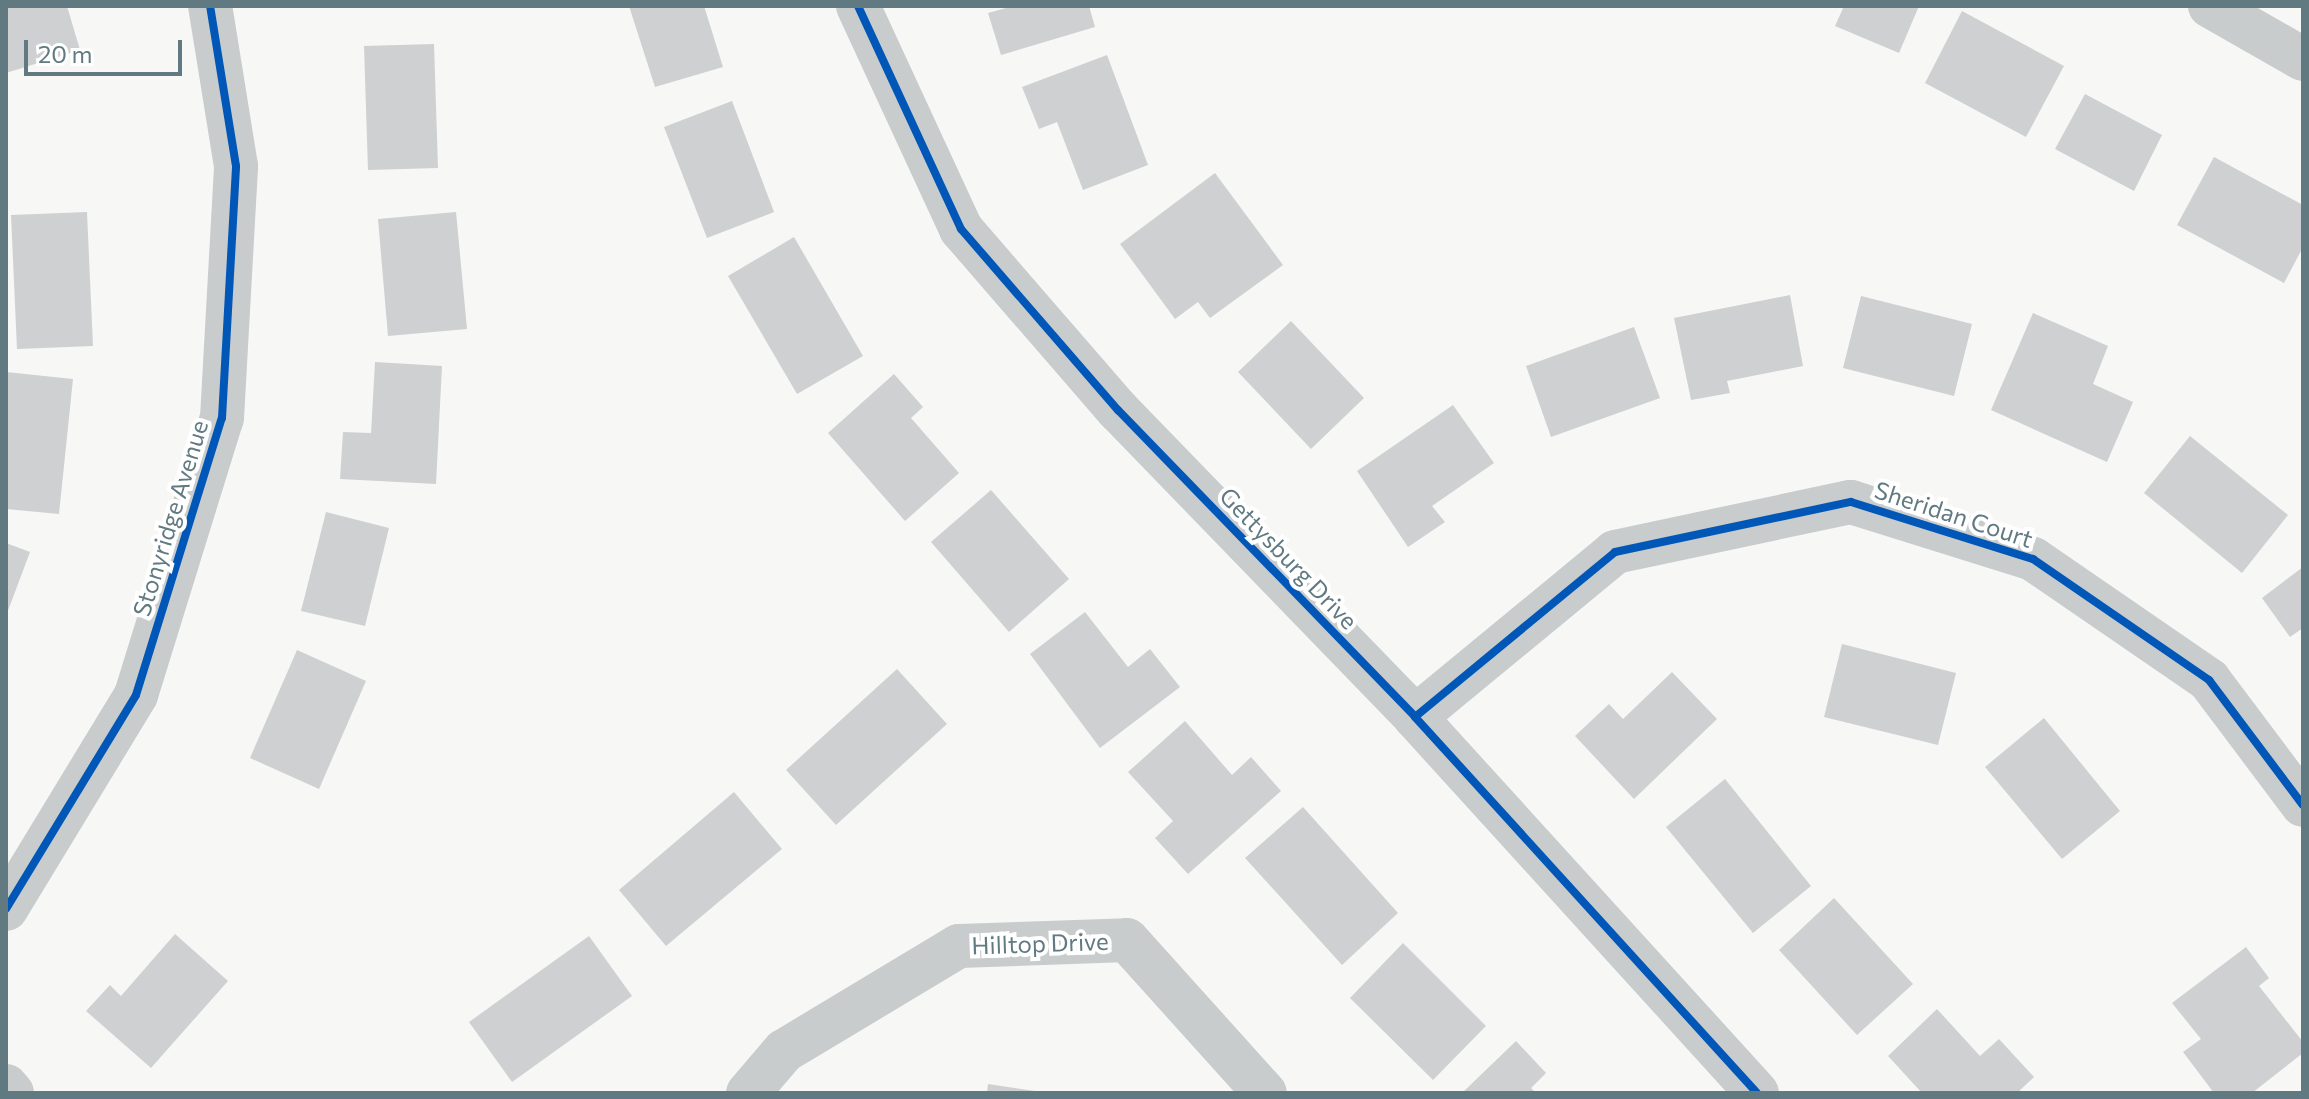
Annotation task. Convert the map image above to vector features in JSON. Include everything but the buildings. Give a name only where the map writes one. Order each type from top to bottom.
[{"type":"street","name":"Stonyridge Avenue","points":[[6,909],[136,695],[222,418],[236,166],[210,6]]},
{"type":"street","name":"Gettysburg Drive","points":[[858,6],[961,229],[1118,410],[1415,717],[1757,1093]]},
{"type":"street","points":[[2210,6],[2303,59]]},
{"type":"street","name":"Sheridan Court","points":[[1415,717],[1615,552],[1851,502],[2033,559],[2209,680],[2303,805]]},
{"type":"street","name":"Hilltop Drive","points":[[748,1093],[784,1051],[959,946],[1127,940],[1265,1093]]},
{"type":"street","points":[[6,1086],[12,1093]]},
{"type":"cycle path","points":[[6,909],[136,695],[222,418],[236,166],[210,6]]},
{"type":"cycle path","points":[[858,6],[961,229],[1118,410],[1415,717],[1757,1093]]},
{"type":"cycle path","points":[[1415,717],[1615,552],[1851,502],[2033,559],[2209,680],[2303,805]]}]
